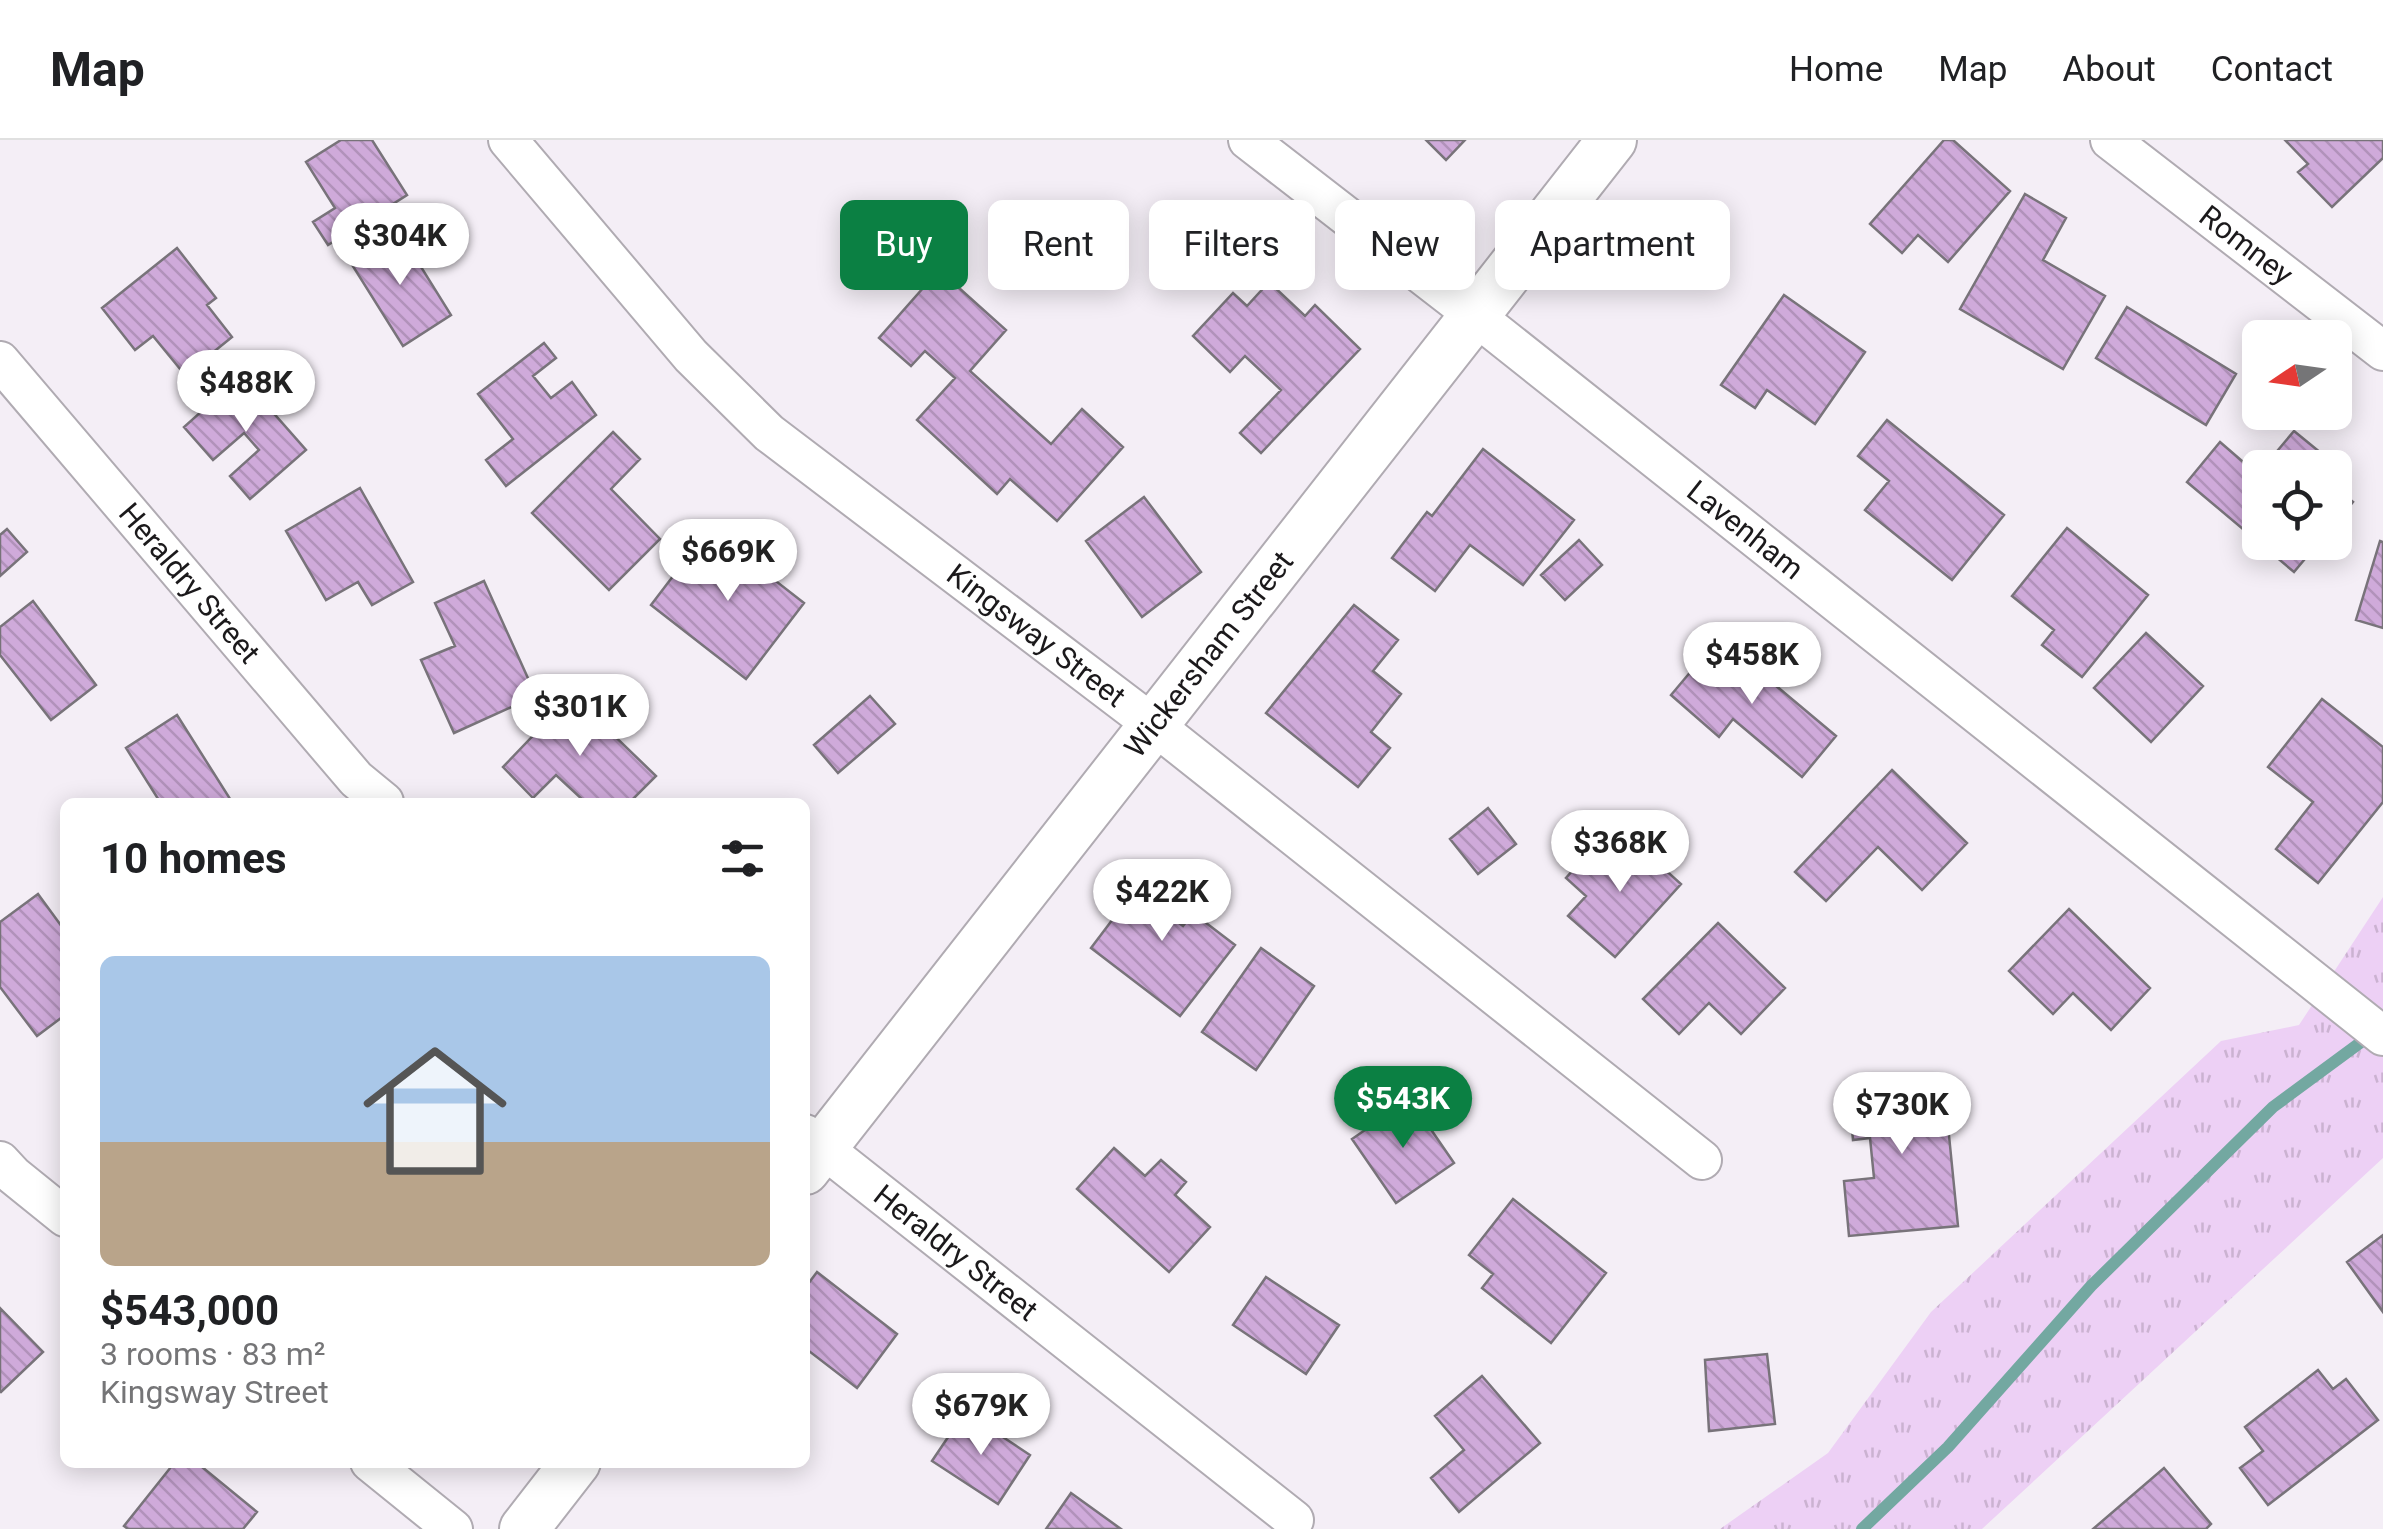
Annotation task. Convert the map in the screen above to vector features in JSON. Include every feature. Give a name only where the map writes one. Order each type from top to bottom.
[{"type":"street","name":"Kingsway Street","points":[[508,140],[692,356],[769,433],[1155,726],[1702,1160]]},
{"type":"street","name":"Lavenham","points":[[1248,140],[2383,1036]]},
{"type":"street","name":"Wickersham Street","points":[[811,1151],[1155,726],[1612,140]]},
{"type":"street","name":"Romney","points":[[2110,140],[2383,351]]},
{"type":"street","name":"Heraldry Street","points":[[0,361],[356,778],[379,798]]},
{"type":"street","name":"Heraldry Street","points":[[811,1151],[1294,1520]]},
{"type":"street","points":[[0,1161],[60,1213]]},
{"type":"street","points":[[377,1468],[453,1529]]},
{"type":"street","points":[[524,1529],[571,1468]]},
{"type":"green space","points":[[2383,897],[2383,1158],[1982,1529],[1720,1529],[1828,1453],[1931,1312],[2221,1041],[2299,1025]]},
{"type":"building","points":[[341,140],[372,140],[407,195],[328,245],[313,222],[335,208],[306,162]]},
{"type":"building","points":[[1426,140],[1465,140],[1446,160]]},
{"type":"building","points":[[1944,140],[1953,140],[2010,191],[1948,262],[1918,235],[1902,253],[1870,224]]},
{"type":"building","points":[[2285,140],[2383,140],[2383,158],[2332,207],[2298,172],[2308,164]]},
{"type":"building","points":[[2025,194],[2066,218],[2043,260],[2105,296],[2063,369],[1960,309]]},
{"type":"building","points":[[398,230],[451,315],[403,346],[349,260]]},
{"type":"building","points":[[177,248],[216,298],[207,305],[232,337],[185,375],[153,336],[135,350],[102,308]]},
{"type":"building","points":[[921,290],[961,290],[1006,330],[970,371],[1051,444],[1082,409],[1123,447],[1057,521],[1010,479],[997,494],[917,420],[955,378],[925,351],[911,366],[879,338]]},
{"type":"building","points":[[1262,290],[1277,290],[1305,316],[1315,305],[1360,349],[1261,453],[1240,433],[1281,390],[1245,356],[1230,372],[1193,336],[1233,293],[1247,306]]},
{"type":"building","points":[[1784,295],[1865,352],[1815,424],[1767,390],[1755,408],[1721,385]]},
{"type":"building","points":[[2127,307],[2236,374],[2206,425],[2096,358]]},
{"type":"building","points":[[544,343],[556,358],[533,376],[551,398],[572,382],[596,415],[506,486],[486,460],[513,439],[478,394]]},
{"type":"building","points":[[241,376],[306,450],[250,499],[230,476],[259,450],[244,433],[213,460],[184,427]]},
{"type":"building","points":[[1887,420],[2004,515],[1952,580],[1865,510],[1889,481],[1858,456]]},
{"type":"building","points":[[2294,431],[2317,450],[2278,450]]},
{"type":"building","points":[[613,432],[640,459],[611,489],[660,539],[609,590],[532,513]]},
{"type":"building","points":[[2220,442],[2242,461],[2242,528],[2187,482]]},
{"type":"building","points":[[1483,449],[1574,520],[1523,585],[1470,545],[1435,591],[1392,558],[1427,512],[1432,516]]},
{"type":"building","points":[[360,488],[413,582],[372,605],[358,582],[326,600],[286,531]]},
{"type":"building","points":[[1144,497],[1201,572],[1142,617],[1086,541]]},
{"type":"building","points":[[2067,528],[2148,595],[2082,677],[2042,645],[2054,630],[2012,596]]},
{"type":"building","points":[[7,529],[27,552],[0,576],[0,535]]},
{"type":"building","points":[[709,529],[804,603],[746,679],[651,605]]},
{"type":"building","points":[[1579,540],[1602,565],[1565,600],[1541,575]]},
{"type":"building","points":[[2380,541],[2383,542],[2383,628],[2356,620]]},
{"type":"building","points":[[2280,560],[2304,560],[2294,572]]},
{"type":"building","points":[[484,581],[536,696],[454,733],[421,660],[455,646],[435,603]]},
{"type":"building","points":[[33,601],[96,685],[51,720],[0,655],[0,627]]},
{"type":"building","points":[[1354,605],[1398,640],[1373,671],[1401,694],[1371,732],[1390,748],[1358,787],[1266,713]]},
{"type":"building","points":[[2146,633],[2203,686],[2151,742],[2094,688]]},
{"type":"building","points":[[1719,638],[1836,736],[1802,777],[1733,719],[1719,737],[1671,695]]},
{"type":"building","points":[[572,695],[656,776],[634,798],[581,798],[556,775],[533,798],[503,767]]},
{"type":"building","points":[[870,696],[895,724],[838,773],[814,745]]},
{"type":"building","points":[[2322,699],[2383,747],[2383,802],[2318,883],[2276,849],[2313,802],[2268,767]]},
{"type":"building","points":[[177,715],[229,798],[157,798],[126,748]]},
{"type":"building","points":[[1892,770],[1967,843],[1922,890],[1878,847],[1826,901],[1795,872]]},
{"type":"building","points":[[1488,808],[1516,844],[1478,874],[1450,839]]},
{"type":"building","points":[[1631,839],[1681,884],[1615,957],[1568,916],[1586,896],[1566,878],[1591,850],[1607,865]]},
{"type":"building","points":[[1156,862],[1181,881],[1160,909],[1183,926],[1193,913],[1235,945],[1180,1016],[1091,948]]},
{"type":"building","points":[[38,894],[60,924],[60,1019],[37,1036],[0,987],[0,922]]},
{"type":"building","points":[[2069,909],[2150,988],[2111,1030],[2073,993],[2053,1014],[2009,971]]},
{"type":"building","points":[[1718,923],[1785,988],[1741,1034],[1709,1003],[1679,1034],[1643,999]]},
{"type":"building","points":[[1261,948],[1314,986],[1256,1070],[1202,1032]]},
{"type":"building","points":[[1943,1075],[1958,1226],[1849,1236],[1844,1181],[1874,1178],[1870,1138],[1853,1140],[1848,1084]]},
{"type":"building","points":[[1410,1099],[1454,1163],[1396,1203],[1352,1139]]},
{"type":"building","points":[[1114,1148],[1145,1176],[1161,1160],[1186,1182],[1175,1195],[1210,1227],[1169,1272],[1077,1189]]},
{"type":"building","points":[[1513,1199],[1606,1273],[1551,1343],[1482,1288],[1493,1274],[1469,1255]]},
{"type":"building","points":[[2383,1235],[2383,1312],[2347,1262]]},
{"type":"building","points":[[817,1272],[897,1334],[857,1388],[810,1352],[810,1281]]},
{"type":"building","points":[[1266,1277],[1339,1325],[1306,1374],[1233,1325]]},
{"type":"building","points":[[0,1308],[43,1352],[1,1392],[0,1391]]},
{"type":"building","points":[[1767,1354],[1775,1424],[1709,1431],[1705,1360]]},
{"type":"building","points":[[2318,1370],[2333,1389],[2346,1379],[2378,1420],[2268,1505],[2240,1468],[2263,1451],[2245,1427]]},
{"type":"building","points":[[1482,1376],[1540,1443],[1459,1512],[1431,1478],[1464,1450],[1435,1416]]},
{"type":"building","points":[[965,1412],[1030,1455],[998,1504],[932,1461]]},
{"type":"building","points":[[170,1468],[203,1468],[257,1512],[243,1529],[124,1526]]},
{"type":"building","points":[[2164,1468],[2211,1524],[2206,1529],[2093,1529]]},
{"type":"building","points":[[1071,1493],[1121,1529],[1046,1529]]},
{"type":"waterway","points":[[1862,1529],[1948,1447],[2091,1286],[2273,1107],[2372,1034]]}]
